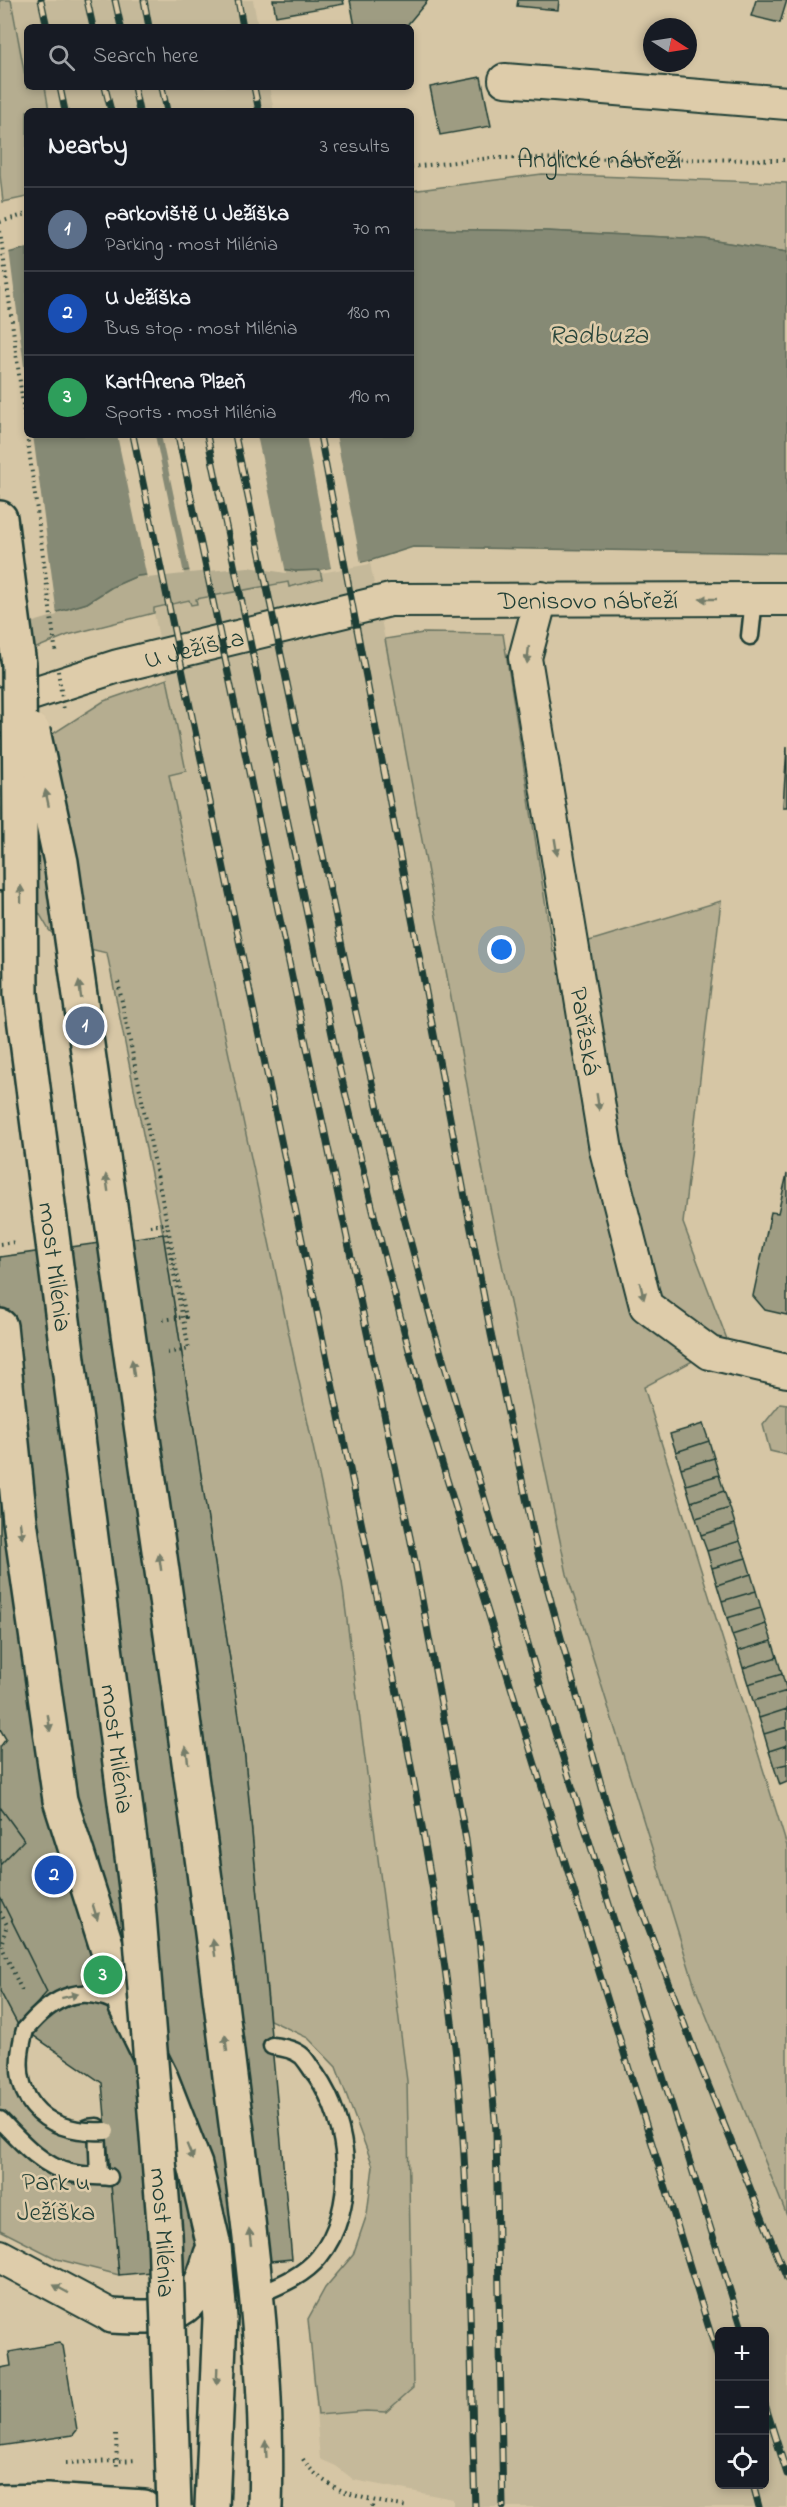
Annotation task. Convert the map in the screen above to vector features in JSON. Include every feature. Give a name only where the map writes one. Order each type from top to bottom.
[{"type":"main road","name":"most Milénia","points":[[0,518],[19,665],[21,994]]},
{"type":"main road","points":[[19,665],[61,862],[220,1996],[257,2295],[267,2458],[265,2507]]},
{"type":"main road","name":"most Milénia","points":[[0,909],[21,994],[140,1914],[165,2234],[174,2507]]},
{"type":"main road","points":[[0,1326],[20,1521],[60,1800],[126,2007],[161,2078],[195,2164],[214,2246],[220,2318],[212,2507]]},
{"type":"main road","points":[[112,2316],[160,2318],[178,2313],[191,2300],[206,2272],[214,2246]]},
{"type":"main road","points":[[0,2502],[47,2501],[144,2507]]},
{"type":"street","points":[[505,80],[787,103]]},
{"type":"street","name":"Pařížská","points":[[541,598],[525,658],[606,1150],[646,1305],[710,1353],[787,1371]]},
{"type":"street","name":"Denisovo nábřeží","points":[[390,600],[787,599]]},
{"type":"street","name":"U Ježíška","points":[[0,704],[118,666],[390,600]]},
{"type":"street","points":[[0,2256],[112,2316]]},
{"type":"lane","points":[[750,636],[754,599]]},
{"type":"lane","points":[[106,2131],[86,2132],[63,2128],[43,2116],[27,2098],[20,2077],[18,2053],[27,2032],[40,2012],[59,1999],[82,1993],[106,1995],[126,2007]]},
{"type":"lane","points":[[0,2120],[21,2143],[49,2164],[71,2173],[104,2177],[97,2127],[84,2128],[63,2124],[45,2113],[31,2096],[23,2066],[27,2032]]},
{"type":"lane","points":[[257,2295],[287,2282],[319,2258],[335,2230],[344,2190],[346,2156],[342,2129],[327,2091],[302,2056],[287,2048],[272,2046]]},
{"type":"path","name":"Anglické nábřeží","points":[[414,167],[492,158],[787,160]]},
{"type":"path","points":[[0,222],[24,215]]},
{"type":"path","points":[[0,231],[24,412]]},
{"type":"path","points":[[27,438],[65,720]]},
{"type":"path","points":[[52,713],[73,705]]},
{"type":"path","points":[[143,1105],[186,1317],[162,1320]]},
{"type":"path","points":[[164,1224],[189,1349],[167,1353]]},
{"type":"path","points":[[0,1818],[0,1824]]},
{"type":"path","points":[[0,1912],[7,1925],[0,1945],[27,2002]]},
{"type":"path","points":[[116,2434],[118,2460]]},
{"type":"path","points":[[302,2457],[310,2469],[332,2486],[373,2501],[408,2507]]},
{"type":"path","points":[[372,2507],[373,2501]]},
{"type":"shaded area","points":[[11,0],[253,0],[257,24],[24,24],[24,69]]},
{"type":"shaded area","points":[[46,90],[270,90],[273,108],[48,108]]},
{"type":"shaded area","points":[[342,438],[346,438],[402,727],[787,2112],[787,2507],[453,2507],[453,2499],[354,2480],[336,2466],[320,2459],[308,2319],[325,2288],[353,2255],[367,2214],[373,2166],[336,2067],[111,729],[174,713],[153,608]]},
{"type":"green space","points":[[0,0],[11,0],[24,71],[24,90],[46,90],[48,108],[24,108],[24,198],[3,202],[0,175]]},
{"type":"green space","points":[[542,174],[787,183],[787,252],[704,239],[546,231],[414,229],[414,191]]},
{"type":"green space","points":[[248,564],[295,571],[320,570],[322,579],[289,587],[288,582],[196,599],[197,604],[191,605],[189,600],[154,608],[154,613],[68,635],[0,663],[0,629],[87,603],[112,587],[137,576]]},
{"type":"green space","points":[[423,633],[503,634],[553,952],[721,901],[683,1223],[728,1342],[644,1387],[787,1846],[787,2216],[696,1990],[567,1574],[486,1188],[385,639]]},
{"type":"green space","points":[[167,679],[186,771],[169,775],[342,1582],[407,2081],[413,2388],[386,2412],[366,2411],[318,2415],[308,2319],[325,2288],[353,2255],[367,2214],[373,2166],[336,2067],[308,2038],[270,2020],[244,1748],[163,1234],[107,953],[61,942],[49,930],[34,904],[38,757],[54,733],[104,701]]},
{"type":"green space","points":[[780,1404],[787,1405],[787,1455],[770,1451],[763,1425]]},
{"type":"green space","name":"Park u Ježíška","points":[[0,1991],[18,2025],[14,2049],[15,2071],[20,2092],[30,2111],[44,2125],[62,2135],[83,2139],[107,2137],[119,2275],[57,2259],[0,2230]]},
{"type":"water","name":"Radbuza","points":[[414,229],[546,231],[704,239],[787,252],[787,553],[413,547],[369,561],[321,570],[295,571],[248,564],[137,576],[112,587],[87,603],[0,629],[0,255],[24,249],[24,438],[414,438]]},
{"type":"pier","points":[[9,250],[24,366],[24,438],[33,438],[57,615],[0,632],[0,252]]},
{"type":"pier","points":[[118,438],[156,438],[184,574],[147,578]]},
{"type":"pier","points":[[162,438],[258,438],[286,573],[248,567],[190,573]]},
{"type":"pier","points":[[307,438],[337,438],[361,563],[369,561],[370,564],[321,573],[320,570],[331,568]]},
{"type":"building","points":[[273,0],[343,0],[344,4],[276,16]]},
{"type":"building","points":[[350,0],[428,0],[408,24],[354,24]]},
{"type":"building","points":[[518,0],[559,0],[558,10],[517,6]]},
{"type":"building","points":[[756,0],[787,0],[780,23],[751,16]]},
{"type":"building","points":[[481,77],[491,126],[440,135],[430,87]]},
{"type":"building","points":[[787,746],[787,807],[783,807]]},
{"type":"building","points":[[787,1174],[787,1315],[765,1310],[753,1296],[771,1212],[778,1213]]},
{"type":"building","points":[[163,1234],[244,1748],[292,2259],[119,2275],[102,2083],[18,2025],[47,1992],[0,1897],[0,1865],[24,1840],[0,1807],[0,1747],[6,1739],[0,1729],[0,1257]]},
{"type":"building","points":[[703,1424],[709,1441],[676,1452],[670,1434]]},
{"type":"building","points":[[709,1441],[714,1458],[681,1468],[676,1452]]},
{"type":"building","points":[[714,1458],[719,1475],[686,1485],[681,1468]]},
{"type":"building","points":[[719,1475],[724,1491],[691,1502],[686,1485]]},
{"type":"building","points":[[724,1491],[730,1508],[696,1518],[691,1502]]},
{"type":"building","points":[[730,1508],[735,1524],[701,1535],[696,1518]]},
{"type":"building","points":[[735,1524],[740,1541],[707,1551],[701,1535]]},
{"type":"building","points":[[740,1541],[746,1558],[712,1568],[707,1551]]},
{"type":"building","points":[[746,1558],[751,1574],[717,1585],[712,1568]]},
{"type":"building","points":[[751,1574],[756,1591],[722,1601],[717,1585]]},
{"type":"building","points":[[756,1591],[761,1608],[727,1618],[722,1601]]},
{"type":"building","points":[[761,1608],[766,1624],[732,1635],[727,1618]]},
{"type":"building","points":[[766,1624],[772,1641],[738,1651],[732,1635]]},
{"type":"building","points":[[772,1641],[777,1657],[743,1668],[738,1651]]},
{"type":"building","points":[[777,1657],[782,1674],[748,1684],[743,1668]]},
{"type":"building","points":[[782,1674],[787,1691],[753,1701],[748,1684]]},
{"type":"building","points":[[787,1691],[787,1709],[759,1718],[753,1701]]},
{"type":"building","points":[[787,1709],[787,1727],[764,1734],[759,1718]]},
{"type":"building","points":[[787,1727],[787,1745],[769,1751],[764,1734]]},
{"type":"building","points":[[787,1745],[787,1764],[774,1767],[769,1751]]},
{"type":"building","points":[[787,1764],[787,1782],[780,1785],[774,1767]]},
{"type":"building","points":[[0,1807],[24,1840],[0,1865]]},
{"type":"building","points":[[0,1897],[47,1992],[18,2025],[0,1991]]},
{"type":"building","points":[[59,2343],[63,2346],[77,2430],[73,2435],[0,2446],[0,2368],[11,2366],[9,2352]]},
{"type":"railway","points":[[41,0],[46,24]]},
{"type":"railway","points":[[87,0],[92,24]]},
{"type":"railway","points":[[115,0],[120,24]]},
{"type":"railway","points":[[144,0],[148,24]]},
{"type":"railway","points":[[238,0],[242,24]]},
{"type":"railway","points":[[61,90],[64,108]]},
{"type":"railway","points":[[106,90],[110,108]]},
{"type":"railway","points":[[135,90],[138,108]]},
{"type":"railway","points":[[163,90],[166,108]]},
{"type":"railway","points":[[255,90],[258,108]]},
{"type":"railway","points":[[134,438],[401,1712],[434,1898],[454,2038],[463,2138],[475,2507]]},
{"type":"railway","points":[[179,438],[414,1556],[466,1840],[479,1937],[496,2131],[503,2507]]},
{"type":"railway","points":[[208,438],[337,1058],[376,1223],[420,1392],[715,2348]]},
{"type":"railway","points":[[236,438],[356,1013],[397,1191],[432,1323],[543,1694],[741,2327]]},
{"type":"railway","points":[[321,438],[491,1334],[537,1550],[605,1799],[636,1894],[694,2050],[787,2279]]},
{"type":"railway","points":[[769,2417],[787,2474]]},
{"type":"railway","points":[[754,2489],[759,2507]]},
{"type":"place","name":"parkoviště U Ježíška","points":[[85,1026]]},
{"type":"place","name":"U Ježíška","points":[[54,1875]]},
{"type":"place","name":"KartArena Plzeň","points":[[103,1975]]}]
